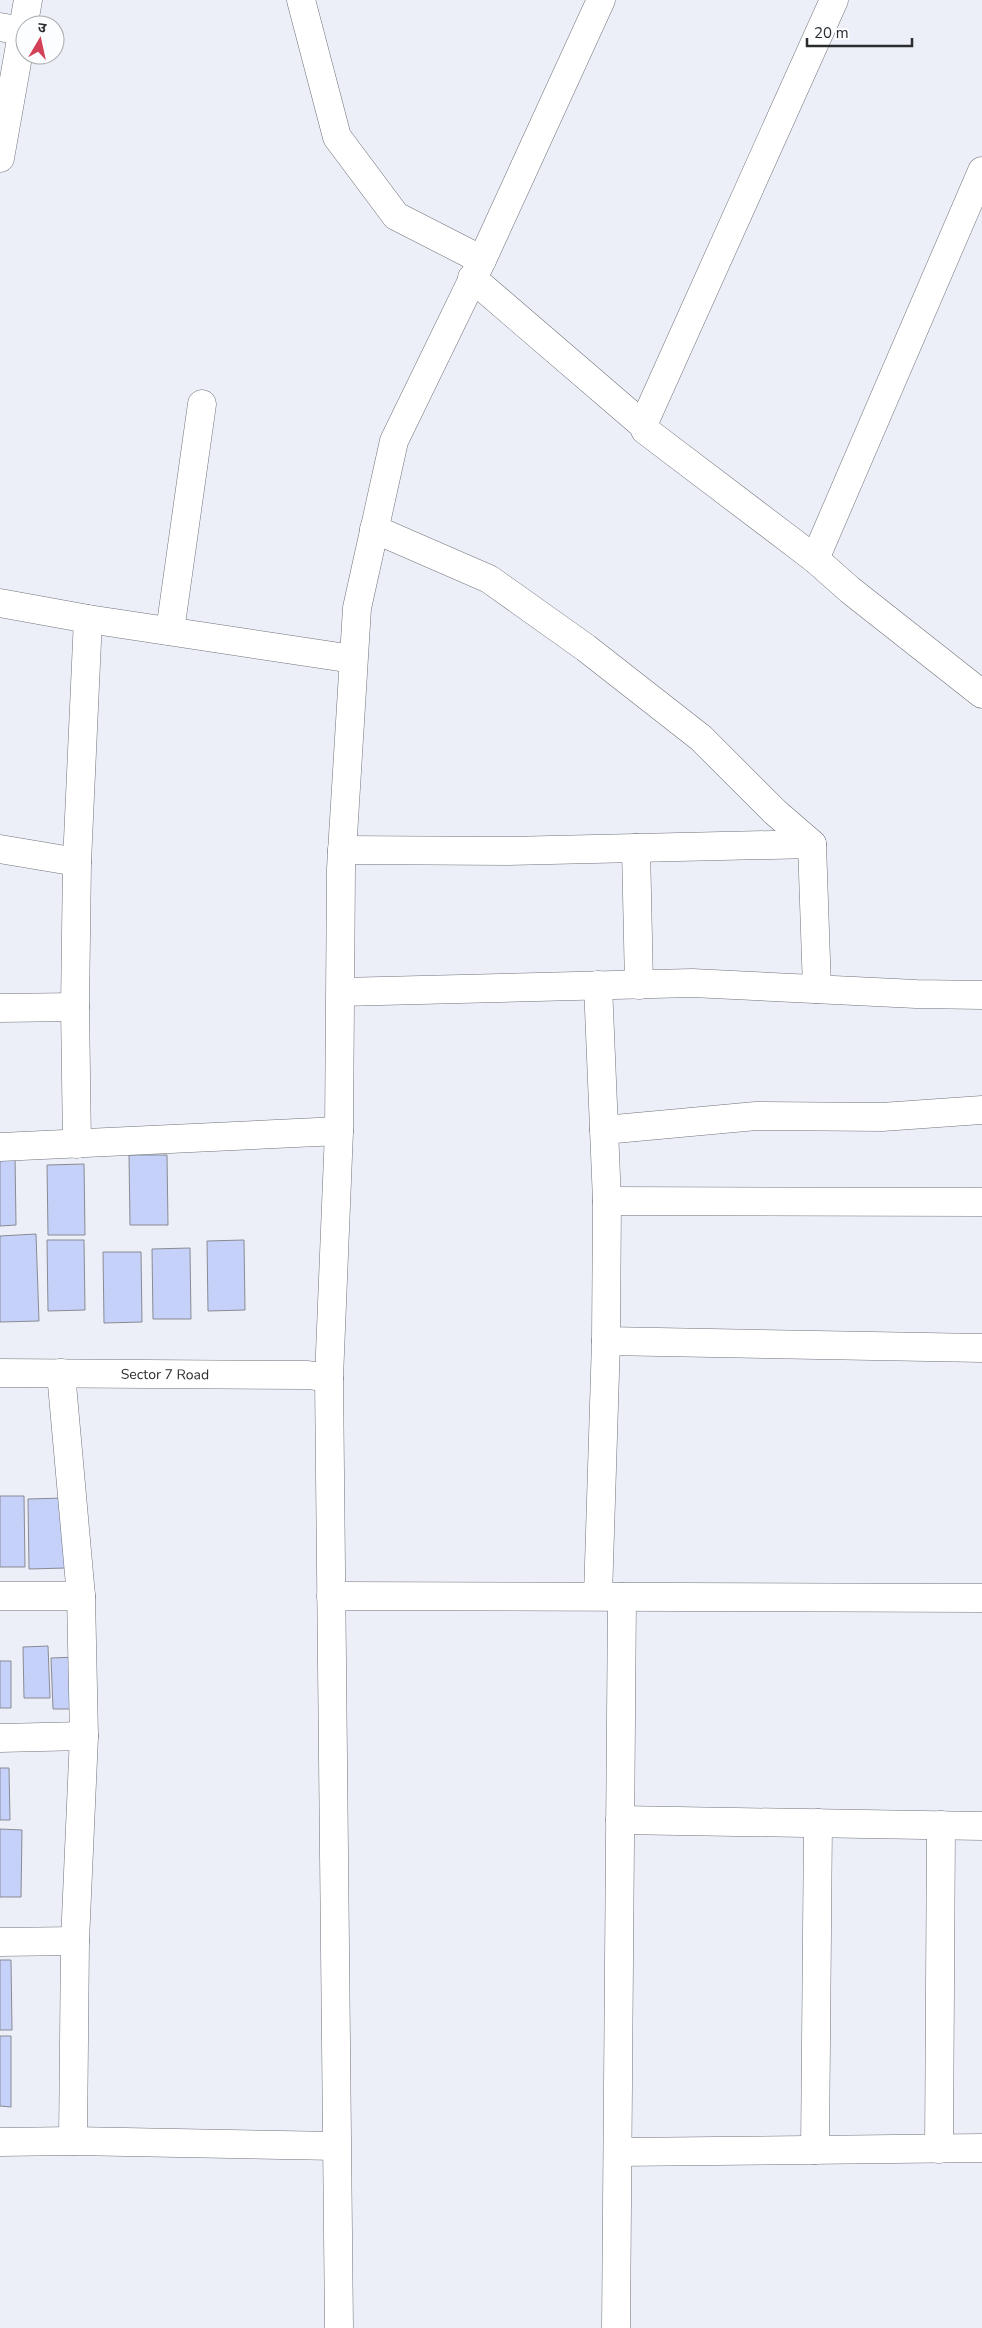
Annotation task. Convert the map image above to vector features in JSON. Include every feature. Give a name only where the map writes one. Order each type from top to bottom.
[{"type":"street","points":[[0,158],[11,29],[28,0]]},
{"type":"street","points":[[301,0],[337,137],[396,216],[477,269],[643,425],[646,430],[815,558],[850,590],[982,694]]},
{"type":"street","points":[[338,2328],[329,1378],[340,1131],[342,850],[357,608],[394,441],[477,269],[601,0]]},
{"type":"street","points":[[643,425],[834,0]]},
{"type":"street","points":[[815,558],[982,170]]},
{"type":"street","points":[[170,631],[202,404]]},
{"type":"street","points":[[374,529],[489,579],[586,648],[701,738],[775,812],[812,844],[818,989]]},
{"type":"street","points":[[0,603],[88,619],[353,659]]},
{"type":"street","points":[[77,1144],[75,1007],[77,862],[88,619]]},
{"type":"street","points":[[342,850],[508,851],[812,844]]},
{"type":"street","points":[[0,848],[77,862]]},
{"type":"street","points":[[636,848],[639,984]]},
{"type":"street","points":[[341,992],[692,983],[916,994],[982,995]]},
{"type":"street","points":[[598,985],[607,1201],[606,1341],[610,1597],[620,1820],[616,2328]]},
{"type":"street","points":[[0,1008],[75,1007]]},
{"type":"street","points":[[604,1130],[756,1116],[882,1117],[982,1110]]},
{"type":"street","points":[[0,1148],[340,1131]]},
{"type":"street","points":[[607,1201],[982,1202]]},
{"type":"street","points":[[606,1341],[982,1348]]},
{"type":"street","name":"Sector 7 Road","points":[[0,1373],[308,1375],[329,1378]]},
{"type":"street","points":[[61,1373],[81,1596],[84,1736],[75,1941],[73,2141]]},
{"type":"street","points":[[0,1596],[81,1596]]},
{"type":"street","points":[[330,1596],[982,1598]]},
{"type":"street","points":[[0,1738],[84,1736]]},
{"type":"street","points":[[620,1820],[982,1826]]},
{"type":"street","points":[[815,2150],[818,1823]]},
{"type":"street","points":[[940,2149],[941,1825]]},
{"type":"street","points":[[0,1942],[75,1941]]},
{"type":"street","points":[[0,2142],[73,2141],[336,2146]]},
{"type":"street","points":[[618,2152],[982,2148]]},
{"type":"building","points":[[0,1155],[15,1155],[16,1225],[0,1226]]},
{"type":"building","points":[[129,1155],[167,1155],[168,1225],[130,1225]]},
{"type":"building","points":[[84,1164],[85,1235],[48,1235],[47,1165]]},
{"type":"building","points":[[36,1234],[39,1321],[0,1322],[0,1236]]},
{"type":"building","points":[[47,1240],[84,1240],[85,1310],[48,1311]]},
{"type":"building","points":[[244,1240],[245,1310],[208,1311],[207,1241]]},
{"type":"building","points":[[190,1248],[191,1319],[153,1319],[152,1249]]},
{"type":"building","points":[[103,1252],[141,1252],[142,1322],[104,1323]]},
{"type":"building","points":[[0,1496],[24,1496],[25,1567],[0,1567]]},
{"type":"building","points":[[65,1498],[66,1568],[29,1569],[28,1499]]},
{"type":"building","points":[[48,1646],[50,1698],[24,1698],[23,1647]]},
{"type":"building","points":[[77,1657],[79,1709],[53,1709],[51,1658]]},
{"type":"building","points":[[0,1661],[11,1661],[11,1708],[0,1708]]},
{"type":"building","points":[[0,1768],[9,1768],[10,1820],[0,1820]]},
{"type":"building","points":[[0,1829],[22,1830],[21,1897],[0,1897]]},
{"type":"building","points":[[0,1960],[11,1960],[12,2030],[0,2030]]},
{"type":"building","points":[[0,2036],[11,2036],[11,2107],[0,2106]]}]
